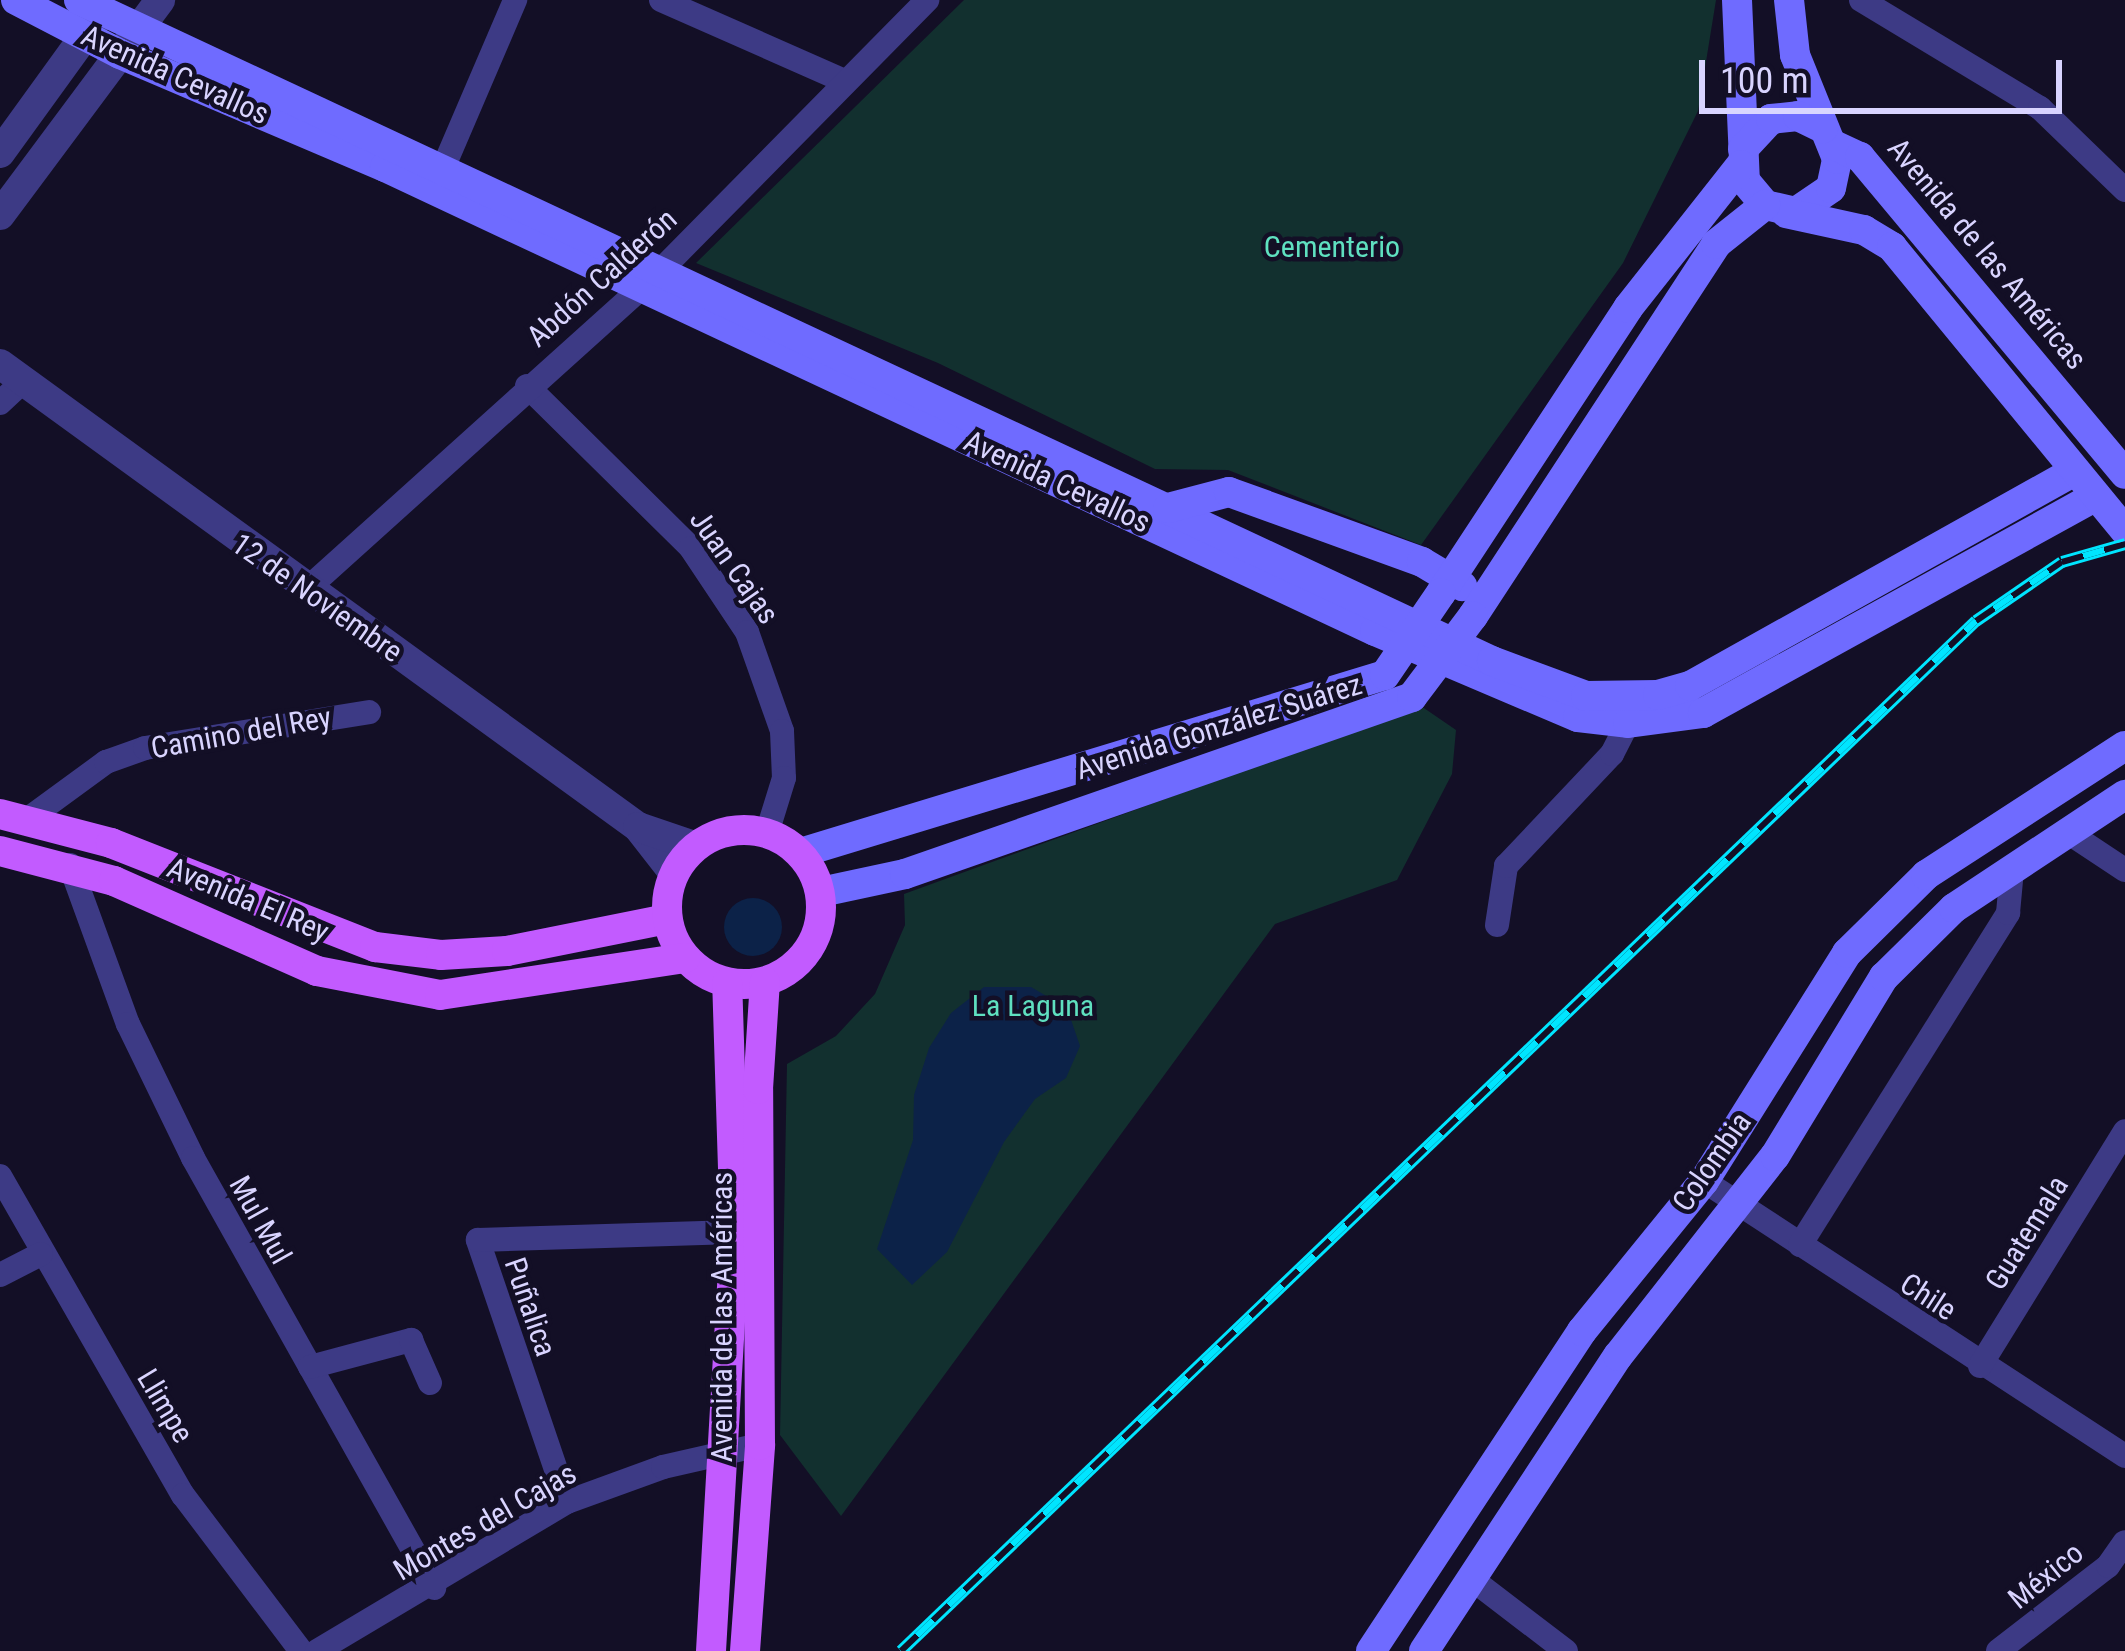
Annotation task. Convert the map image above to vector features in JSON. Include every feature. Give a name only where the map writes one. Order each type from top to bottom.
[{"type":"main road","name":"Avenida Cevallos","points":[[16,0],[94,12],[130,43],[386,167],[1168,508],[1492,661],[1586,696],[1619,699],[1690,686],[1796,645]]},
{"type":"main road","points":[[1737,0],[1742,157],[1773,208],[1864,230],[1892,247],[2121,526]]},
{"type":"main road","points":[[1789,0],[1795,55],[1828,136]]},
{"type":"main road","name":"Avenida Cevallos","points":[[130,43],[444,166],[651,279],[1534,703],[1628,724],[1703,713],[1796,645],[1943,563],[2096,496]]},
{"type":"main road","name":"Avenida González Suárez","points":[[800,853],[1385,675],[1609,336],[1771,118],[1798,116],[1828,136],[1832,188],[1810,208],[1773,208],[1716,244],[1478,607],[1412,697],[905,874],[820,892]]},
{"type":"main road","name":"Avenida de las Américas","points":[[1828,136],[1860,157],[2125,474]]},
{"type":"main road","points":[[1609,336],[1641,358]]},
{"type":"main road","name":"Avenida Cevallos","points":[[1943,563],[2075,471]]},
{"type":"main road","points":[[1168,508],[1229,493],[1444,585],[1478,607]]},
{"type":"main road","points":[[1351,686],[1366,715]]},
{"type":"main road","name":"Colombia","points":[[1371,1651],[1582,1330],[1704,1181],[1847,953],[1926,875],[2125,746]]},
{"type":"main road","name":"Colombia","points":[[1424,1651],[1618,1356],[1742,1203],[1884,977],[1954,908],[2125,795]]},
{"type":"main road","name":"Avenida El Rey","points":[[14,816],[111,843],[375,947],[441,955],[507,951],[668,919]]},
{"type":"main road","points":[[721,833],[766,833],[800,853],[820,892],[822,915],[805,957],[765,982],[727,983],[686,958],[668,919],[674,873],[694,846],[721,833]]},
{"type":"main road","name":"Avenida El Rey","points":[[0,848],[70,865],[317,971],[440,995],[686,958]]},
{"type":"main road","name":"Avenida de las Américas","points":[[745,1651],[760,1445],[758,1073],[765,982]]},
{"type":"main road","name":"Avenida de las Américas","points":[[711,1651],[735,1232],[727,983]]},
{"type":"street","points":[[0,215],[160,0]]},
{"type":"street","points":[[444,166],[515,0]]},
{"type":"street","points":[[661,0],[842,80]]},
{"type":"street","name":"Abdón Calderón","points":[[308,590],[526,386],[651,279],[842,80],[927,0]]},
{"type":"street","points":[[1861,0],[2040,108],[2125,190]]},
{"type":"street","points":[[0,153],[94,12]]},
{"type":"street","points":[[0,403],[12,373]]},
{"type":"street","name":"12 de Noviembre","points":[[12,373],[638,827],[674,873]]},
{"type":"street","name":"Juan Cajas","points":[[526,386],[692,548],[747,632],[782,730],[784,778],[766,833]]},
{"type":"street","name":"Camino del Rey","points":[[0,848],[14,816],[106,762],[145,748],[369,712]]},
{"type":"street","points":[[1497,925],[1506,866],[1612,754],[1628,724]]},
{"type":"street","name":"12 de Noviembre","points":[[638,827],[694,846]]},
{"type":"street","points":[[2068,833],[2125,870]]},
{"type":"street","name":"Mul Mul","points":[[70,865],[128,1024],[216,1203],[434,1588]]},
{"type":"street","points":[[1800,1245],[2008,914],[2012,870]]},
{"type":"street","name":"Guatemala","points":[[1980,1366],[2125,1131]]},
{"type":"street","name":"Llimpe","points":[[0,1176],[183,1495],[301,1651]]},
{"type":"street","name":"Chile","points":[[1704,1181],[1980,1366],[2125,1456]]},
{"type":"street","name":"Puñalica","points":[[567,1502],[478,1240],[735,1232]]},
{"type":"street","points":[[0,1275],[41,1254]]},
{"type":"street","points":[[310,1367],[410,1340],[430,1383]]},
{"type":"street","name":"Montes del Cajas","points":[[317,1651],[434,1588],[567,1502],[724,1450],[760,1445]]},
{"type":"street","name":"México","points":[[1998,1651],[2108,1565],[2125,1542]]},
{"type":"street","points":[[1472,1580],[1566,1651]]},
{"type":"green space","name":"Cementerio","points":[[964,0],[1716,0],[1698,111],[1623,263],[1421,545],[1228,470],[1155,469],[938,363],[696,263]]},
{"type":"green space","name":"La Laguna","points":[[1421,706],[1456,730],[1452,774],[1397,880],[1275,924],[841,1516],[780,1435],[787,1064],[836,1036],[875,994],[905,925],[904,894]]},
{"type":"water","points":[[753,898],[774,906],[782,927],[774,948],[753,956],[732,948],[724,927],[732,906]]},
{"type":"water","points":[[984,987],[1031,987],[1067,1008],[1080,1046],[1066,1078],[1035,1099],[1004,1142],[947,1252],[912,1285],[877,1249],[913,1140],[914,1095],[929,1048],[951,1013]]},
{"type":"railway","points":[[901,1651],[1976,621],[2062,562],[2125,544]]}]
